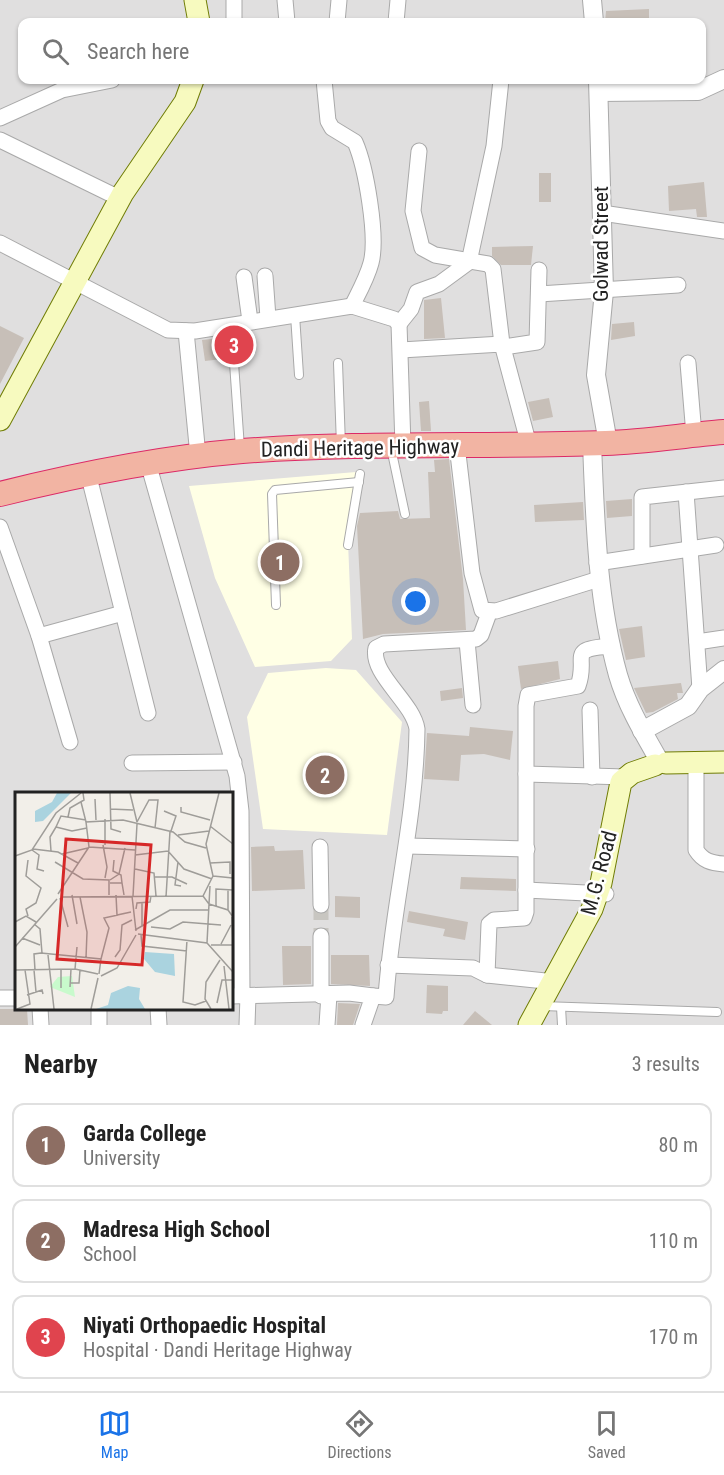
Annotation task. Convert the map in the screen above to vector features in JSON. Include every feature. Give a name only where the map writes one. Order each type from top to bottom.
[{"type":"highway","name":"Dandi Heritage Highway","points":[[0,494],[88,473],[240,452],[341,446],[365,452],[397,446],[600,443],[724,432]]},
{"type":"main road","points":[[195,0],[198,18]]},
{"type":"main road","points":[[0,419],[119,198],[185,102],[192,84]]},
{"type":"main road","name":"M.G. Road","points":[[620,802],[618,789],[625,777],[661,767],[724,762]]},
{"type":"main road","name":"M.G. Road","points":[[529,1025],[546,1011],[585,945],[602,894],[620,802],[631,783],[661,767],[696,772],[724,772]]},
{"type":"main road","name":"M.G. Road","points":[[546,1011],[555,982],[602,894]]},
{"type":"street","points":[[234,0],[234,18]]},
{"type":"street","points":[[285,0],[287,18]]},
{"type":"street","points":[[337,18],[339,0]]},
{"type":"street","points":[[396,18],[398,0]]},
{"type":"street","points":[[592,0],[594,18]]},
{"type":"street","points":[[598,86],[698,91],[724,80]]},
{"type":"street","points":[[0,118],[63,90],[92,84]]},
{"type":"street","points":[[324,84],[328,121],[332,128],[356,142],[371,212],[374,244],[372,261],[352,306]]},
{"type":"street","points":[[399,324],[411,309],[417,292],[439,284],[469,262],[494,146],[501,84]]},
{"type":"street","name":"Golwad Street","points":[[598,86],[604,291],[596,375],[600,443],[598,571],[618,676],[661,767]]},
{"type":"street","points":[[0,140],[119,198]]},
{"type":"street","points":[[419,151],[412,211],[422,248],[435,255],[488,264],[493,269],[503,345],[528,445]]},
{"type":"street","points":[[602,213],[724,231]]},
{"type":"street","points":[[0,243],[168,330],[186,332],[352,306],[394,319],[399,324],[401,350],[397,446]]},
{"type":"street","points":[[401,350],[537,342],[539,270]]},
{"type":"street","points":[[265,276],[268,318]]},
{"type":"street","points":[[244,277],[250,321]]},
{"type":"street","points":[[539,294],[678,285]]},
{"type":"street","points":[[186,332],[198,456]]},
{"type":"street","points":[[688,363],[694,435]]},
{"type":"street","points":[[457,445],[472,573],[479,604],[482,610],[489,613],[642,556],[716,545]]},
{"type":"street","points":[[148,463],[234,762],[241,810],[235,908],[240,996],[247,1025]]},
{"type":"street","points":[[88,473],[148,713]]},
{"type":"street","points":[[642,556],[642,497],[724,488]]},
{"type":"street","points":[[686,492],[700,689]]},
{"type":"street","points":[[0,527],[39,636],[70,742]]},
{"type":"street","points":[[39,636],[123,613]]},
{"type":"street","points":[[240,996],[386,997],[388,965],[407,846],[417,729],[413,715],[377,663],[376,648],[384,644],[467,641],[481,635],[489,613]]},
{"type":"street","points":[[697,642],[724,638]]},
{"type":"street","points":[[467,641],[473,705]]},
{"type":"street","points":[[487,975],[489,924],[494,920],[524,918],[527,849],[526,706],[528,695],[578,686],[580,656],[584,651],[589,648],[612,646]]},
{"type":"street","points":[[642,731],[688,706],[700,689],[724,670]]},
{"type":"street","points":[[590,710],[592,777]]},
{"type":"street","points":[[132,763],[234,762]]},
{"type":"street","points":[[696,772],[696,850],[701,858],[709,862],[724,864]]},
{"type":"street","points":[[526,774],[625,777]]},
{"type":"street","points":[[407,846],[527,849]]},
{"type":"street","points":[[320,847],[321,905]]},
{"type":"street","points":[[526,890],[602,894]]},
{"type":"street","points":[[321,936],[327,1025]]},
{"type":"street","points":[[388,965],[472,968],[487,975],[555,982]]},
{"type":"street","points":[[363,1025],[374,996]]},
{"type":"street","points":[[40,1010],[41,1025]]},
{"type":"street","points":[[158,1010],[159,1025]]},
{"type":"lane","points":[[295,314],[299,375]]},
{"type":"lane","points":[[234,363],[240,452]]},
{"type":"lane","points":[[338,363],[341,446]]},
{"type":"lane","points":[[397,446],[405,514]]},
{"type":"lane","points":[[276,605],[272,494],[275,490],[359,478],[348,545]]},
{"type":"lane","points":[[546,1011],[717,1012]]},
{"type":"lane","points":[[546,1011],[562,1025]]},
{"type":"shaded area","points":[[0,0],[724,0],[724,1025],[0,1025]]},
{"type":"shaded area","points":[[356,472],[348,542],[352,639],[331,661],[255,667],[215,578],[189,486]]},
{"type":"shaded area","points":[[326,668],[356,670],[402,722],[387,835],[263,829],[247,717],[268,673]]},
{"type":"building","points":[[649,9],[649,18],[605,18],[606,11]]},
{"type":"building","points":[[539,173],[551,173],[551,202],[539,202]]},
{"type":"building","points":[[704,182],[707,217],[697,217],[696,209],[669,211],[668,186]]},
{"type":"building","points":[[533,246],[531,265],[501,265],[492,256],[492,247]]},
{"type":"building","points":[[441,298],[445,338],[424,339],[424,300]]},
{"type":"building","points":[[634,322],[635,336],[611,340],[612,324]]},
{"type":"building","points":[[0,326],[24,338],[0,384]]},
{"type":"building","points":[[246,335],[248,356],[205,361],[202,340]]},
{"type":"building","points":[[549,398],[553,417],[533,421],[528,402]]},
{"type":"building","points":[[429,401],[431,431],[421,431],[419,402]]},
{"type":"building","points":[[449,459],[463,579],[466,630],[383,634],[363,639],[357,526],[360,513],[398,511],[400,519],[430,518],[428,472],[435,472],[434,460]]},
{"type":"building","points":[[632,499],[632,516],[607,518],[606,501]]},
{"type":"building","points":[[583,502],[584,520],[535,522],[534,505]]},
{"type":"building","points":[[642,626],[645,657],[626,660],[619,629]]},
{"type":"building","points":[[558,661],[560,679],[521,689],[518,666]]},
{"type":"building","points":[[681,683],[683,693],[677,693],[678,699],[653,712],[646,713],[634,688]]},
{"type":"building","points":[[462,688],[463,698],[441,701],[440,691]]},
{"type":"building","points":[[470,727],[513,731],[510,760],[484,754],[461,755],[459,781],[424,779],[427,733],[469,736]]},
{"type":"building","points":[[274,846],[275,851],[303,850],[305,889],[252,891],[251,847]]},
{"type":"building","points":[[461,877],[516,879],[516,891],[460,889]]},
{"type":"building","points":[[335,896],[360,897],[360,918],[335,917]]},
{"type":"building","points":[[409,911],[468,922],[465,940],[443,936],[445,929],[407,922]]},
{"type":"building","points":[[282,946],[311,946],[311,984],[283,985]]},
{"type":"building","points":[[331,955],[369,955],[370,986],[331,984]]},
{"type":"building","points":[[427,985],[448,986],[448,1011],[443,1011],[442,1014],[426,1013]]},
{"type":"building","points":[[338,1003],[360,1004],[353,1025],[337,1025]]},
{"type":"building","points":[[0,1009],[27,1010],[28,1025],[0,1025]]},
{"type":"building","points":[[475,1011],[492,1025],[463,1025]]},
{"type":"tunnel","points":[[321,905],[321,936]]},
{"type":"place","name":"Niyati Orthopaedic Hospital","points":[[234,345]]},
{"type":"place","name":"Garda College","points":[[280,562]]},
{"type":"place","name":"Madresa High School","points":[[325,775]]}]
